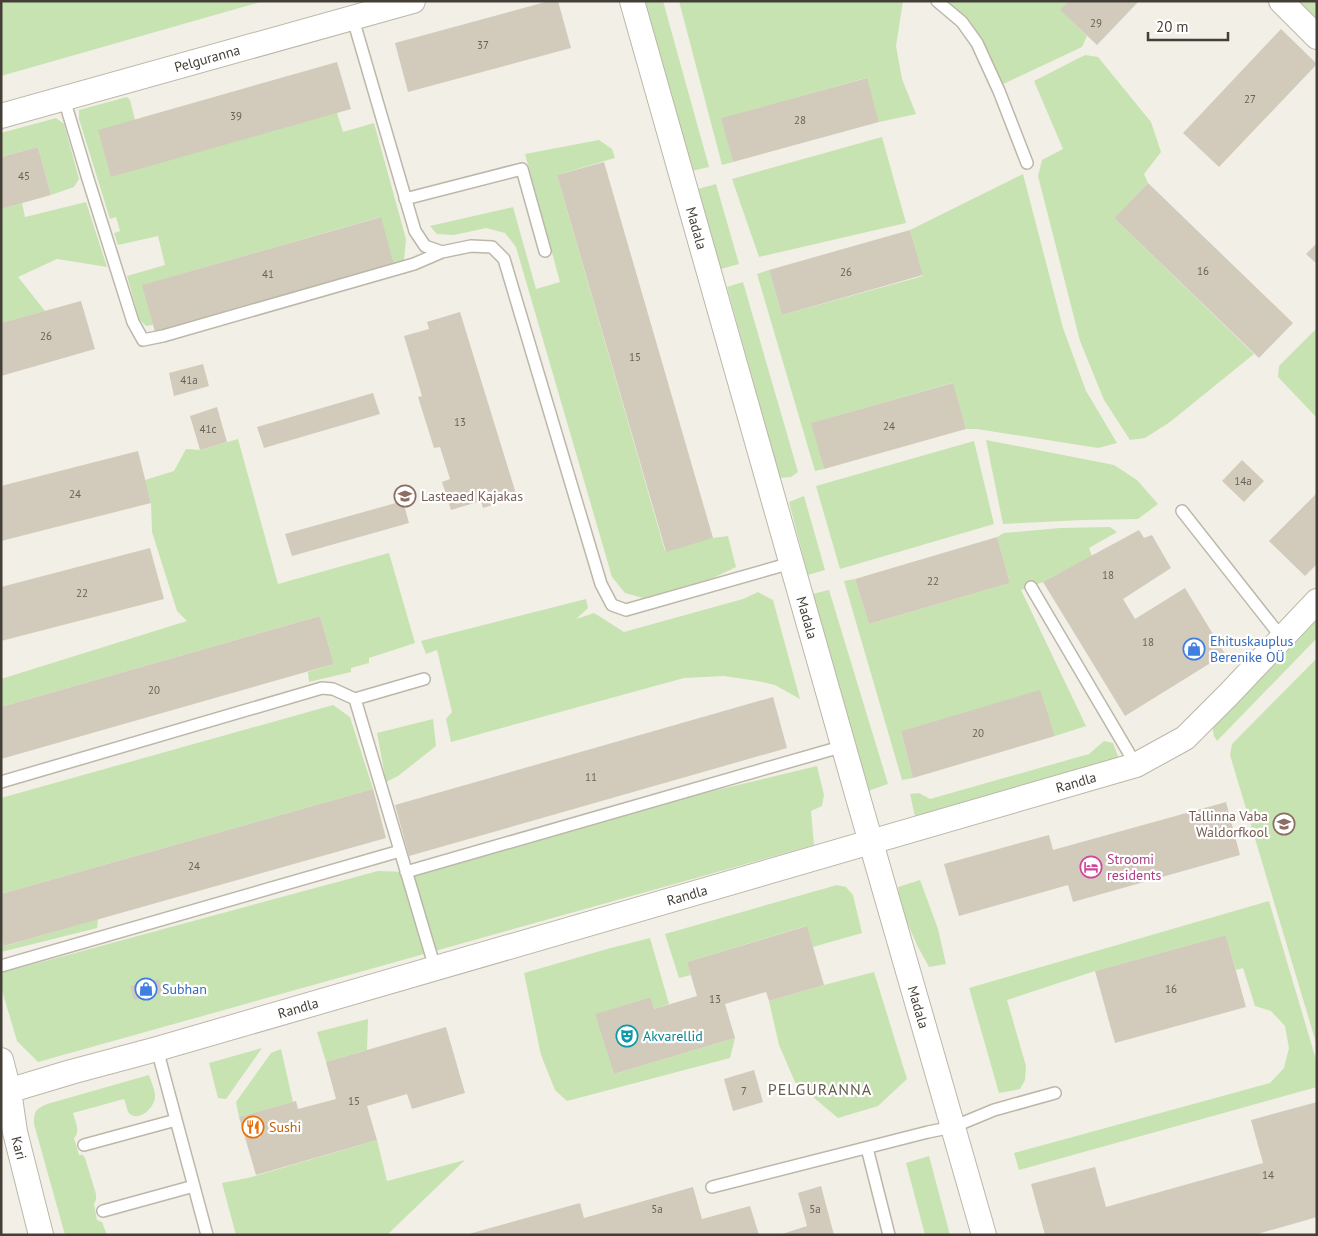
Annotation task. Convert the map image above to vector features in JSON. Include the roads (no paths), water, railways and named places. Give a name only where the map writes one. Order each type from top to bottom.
[{"type":"street","name":"Pelguranna","points":[[1,116],[413,1]]},
{"type":"street","name":"Madala","points":[[632,1],[984,1235]]},
{"type":"street","points":[[1281,1],[1317,37]]},
{"type":"street","name":"Randla","points":[[5,1092],[1136,765],[1185,738],[1317,602]]},
{"type":"street","name":"Kari","points":[[1,1060],[5,1092],[14,1132],[41,1235]]},
{"type":"lane","points":[[937,1],[962,22],[977,43],[1027,162]]},
{"type":"lane","points":[[353,19],[415,231],[425,246],[442,252]]},
{"type":"lane","points":[[67,109],[133,322],[143,340],[171,334],[414,264],[442,252],[471,246],[492,247],[504,259],[601,584],[612,605],[626,610],[792,563]]},
{"type":"lane","points":[[405,199],[522,169],[545,251]]},
{"type":"lane","points":[[1182,511],[1282,638]]},
{"type":"lane","points":[[1031,587],[1136,765]]},
{"type":"lane","points":[[1,782],[322,688],[333,689],[356,699],[424,680]]},
{"type":"lane","points":[[356,699],[435,968]]},
{"type":"lane","points":[[406,872],[844,746]]},
{"type":"lane","points":[[1,966],[400,851]]},
{"type":"lane","points":[[157,1049],[207,1235]]},
{"type":"lane","points":[[712,1187],[953,1127],[994,1110],[1055,1093]]},
{"type":"lane","points":[[84,1145],[176,1120]]},
{"type":"lane","points":[[866,1148],[889,1235]]},
{"type":"lane","points":[[103,1211],[194,1186]]},
{"type":"place","name":"Lasteaed Kajakas","points":[[405,496]]},
{"type":"place","name":"Ehituskauplus Berenike OÜ","points":[[1194,649]]},
{"type":"place","name":"Tallinna Vaba Waldorfkool","points":[[1284,824]]},
{"type":"place","name":"Stroomi residents","points":[[1091,867]]},
{"type":"place","name":"Subhan","points":[[146,989]]},
{"type":"place","name":"Akvarellid","points":[[627,1036]]},
{"type":"place","name":"Sushi","points":[[253,1127]]},
{"type":"district","name":"PELGURANNA","points":[[820,1089]]}]
